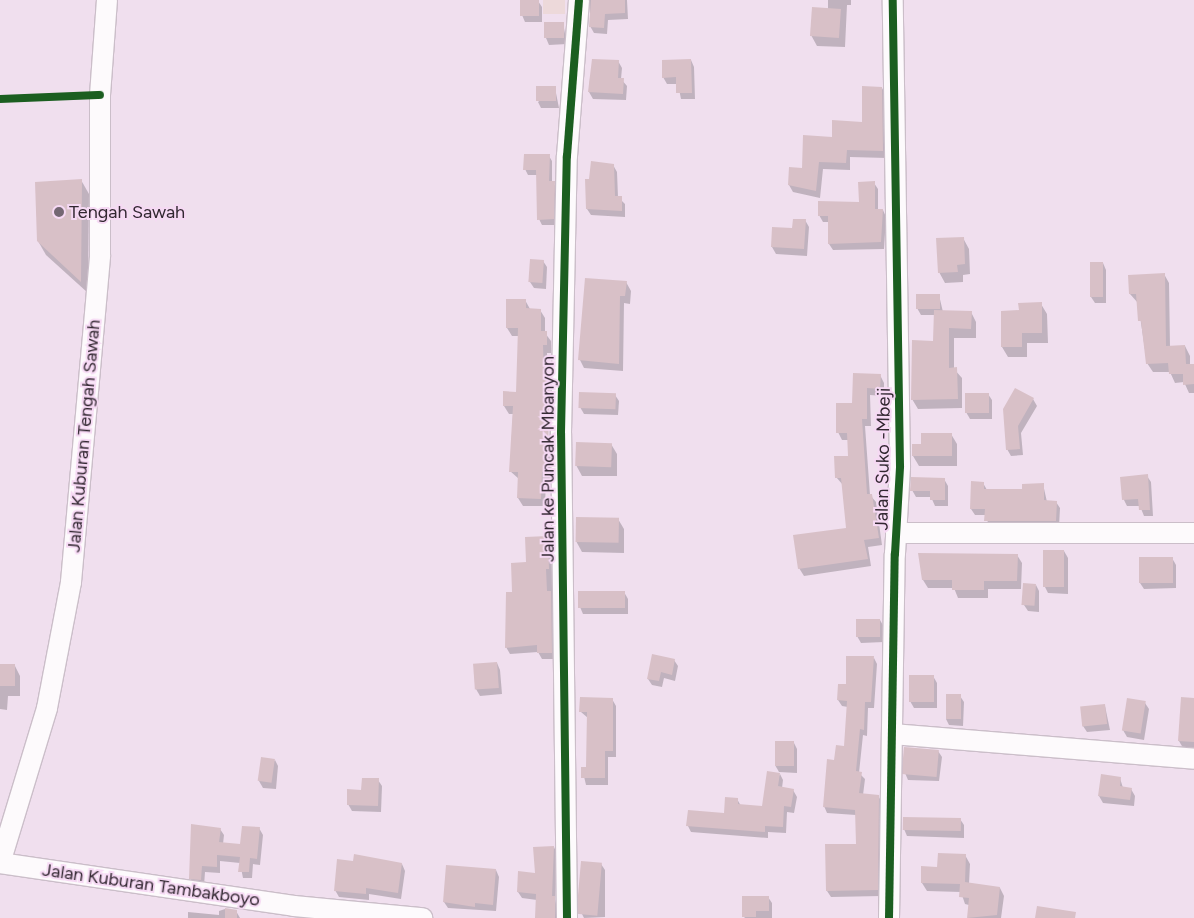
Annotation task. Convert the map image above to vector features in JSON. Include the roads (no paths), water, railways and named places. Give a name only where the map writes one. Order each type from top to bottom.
[{"type":"street","name":"Jalan Kuburan Tengah Sawah","points":[[0,863],[47,708],[71,582],[100,254],[100,95],[107,0]]},
{"type":"street","name":"Jalan ke Puncak Mbanyon","points":[[568,918],[561,432],[567,156],[579,0]]},
{"type":"street","name":"Jalan Suko -Mbeji","points":[[889,918],[896,533],[900,466],[893,0]]},
{"type":"street","points":[[896,533],[1194,533]]},
{"type":"street","points":[[893,734],[1194,759]]},
{"type":"street","name":"Jalan Kuburan Tambakboyo","points":[[0,863],[294,912],[422,918]]},
{"type":"place","name":"Tengah Sawah","points":[[59,212]]}]
